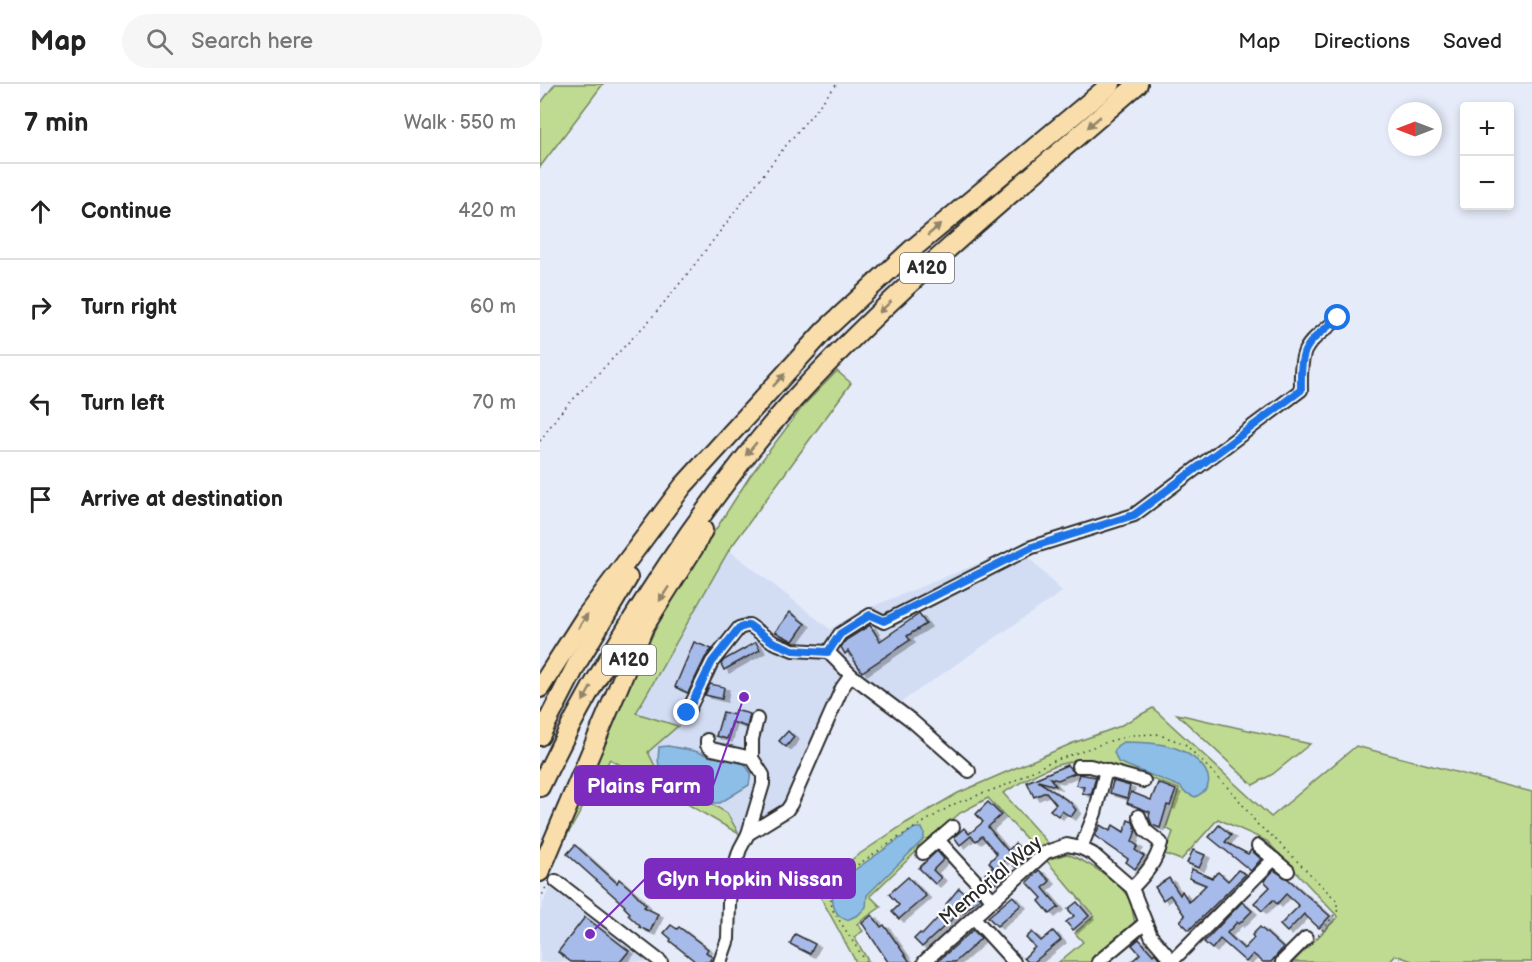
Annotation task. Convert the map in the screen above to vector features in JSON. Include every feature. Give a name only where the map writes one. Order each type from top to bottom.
[{"type":"highway","name":"A120","points":[[540,688],[586,616],[683,486],[825,330],[910,251],[1111,84]]},
{"type":"highway","name":"A120","points":[[540,787],[564,736],[606,659],[661,574],[734,470],[797,396],[854,337],[934,261],[1138,84]]},
{"type":"highway","name":"A120","points":[[540,736],[579,660],[622,586],[725,438]]},
{"type":"highway","name":"A120","points":[[548,876],[644,627],[695,546],[734,470]]},
{"type":"street","points":[[828,652],[840,634],[870,615],[884,621],[1032,547],[1134,515],[1301,390],[1300,363],[1307,344],[1338,318]]},
{"type":"street","points":[[687,713],[712,662],[739,628],[749,625],[773,642],[793,650],[828,652],[851,675],[911,720],[969,771]]},
{"type":"street","points":[[748,834],[787,810],[842,688],[851,675]]},
{"type":"street","points":[[720,962],[728,939],[732,874],[740,849],[748,834],[763,784],[763,775],[752,758],[752,739],[757,719]]},
{"type":"street","points":[[707,740],[712,749],[752,758]]},
{"type":"street","points":[[1078,766],[1090,766],[1144,781]]},
{"type":"street","points":[[1106,770],[1095,813],[1081,848],[1094,854],[1132,888],[1151,936],[1172,961],[1274,860]]},
{"type":"street","points":[[1132,888],[1146,874],[1157,857],[1161,843],[1144,831],[1139,816]]},
{"type":"street","points":[[923,853],[953,827]]},
{"type":"street","points":[[938,840],[993,900]]},
{"type":"street","name":"Memorial Way","points":[[924,962],[1046,852],[1067,845],[1081,848]]},
{"type":"street","points":[[1258,846],[1288,871]]},
{"type":"street","points":[[548,876],[661,962]]},
{"type":"street","points":[[974,918],[1014,962]]},
{"type":"street","points":[[1098,962],[1145,923]]},
{"type":"street","points":[[1282,962],[1306,938]]},
{"type":"path","points":[[540,441],[559,414],[648,322],[779,154],[837,84]]},
{"type":"path","points":[[540,900],[548,884],[548,876]]},
{"type":"shaded area","points":[[1019,547],[1062,592],[888,711],[851,683],[793,806],[748,840],[609,759],[729,550],[830,629],[861,611]]},
{"type":"shaded area","points":[[553,887],[570,896],[651,962],[540,962],[540,911],[548,891]]},
{"type":"green space","points":[[555,84],[603,84],[540,167],[540,104]]},
{"type":"green space","points":[[837,371],[851,383],[729,550],[636,713],[678,726],[648,752],[658,772],[727,813],[739,834],[610,759],[564,841],[608,729],[666,607],[750,476],[803,406]]},
{"type":"green space","points":[[1153,708],[1271,817],[1356,746],[1532,792],[1532,962],[1415,962],[1395,955],[1390,962],[1293,962],[1338,917],[1267,841],[1218,819],[1181,860],[1165,854],[1173,832],[1166,828],[1179,789],[1119,767],[1073,762],[1050,767],[1003,793],[1048,843],[1037,850],[988,798],[960,813],[870,896],[881,907],[857,924],[863,931],[854,937],[869,962],[856,962],[820,896],[832,876],[855,857],[906,823],[958,793],[1073,743],[1118,727]]},
{"type":"green space","points":[[1177,714],[1310,744],[1273,774],[1253,785]]},
{"type":"green space","points":[[1067,854],[1093,867],[1118,885],[1125,892],[1132,908],[1135,923],[1092,962],[1059,962],[1083,942],[1075,933],[1094,916],[1046,860]]},
{"type":"water","points":[[1123,742],[1166,745],[1186,753],[1201,764],[1206,771],[1208,785],[1195,797],[1184,792],[1181,787],[1118,762],[1114,752]]},
{"type":"water","points":[[668,746],[712,757],[741,759],[751,773],[749,785],[720,803],[712,803],[660,771],[659,747]]},
{"type":"water","points":[[915,828],[922,828],[924,839],[867,895],[866,907],[858,915],[847,920],[842,918],[833,904],[836,883]]},
{"type":"building","points":[[790,612],[805,624],[793,641],[775,632]]},
{"type":"building","points":[[919,614],[926,624],[907,636],[910,640],[862,672],[848,651],[845,654],[841,647],[846,640],[870,625],[880,641]]},
{"type":"building","points":[[694,642],[712,649],[705,658],[688,693],[675,687]]},
{"type":"building","points":[[756,642],[760,650],[724,670],[721,664],[724,660]]},
{"type":"building","points":[[710,684],[724,687],[722,699],[705,695]]},
{"type":"building","points":[[735,710],[750,714],[747,727],[732,722],[727,739],[716,736],[723,712],[734,715]]},
{"type":"building","points":[[788,731],[794,737],[786,747],[779,741]]},
{"type":"building","points":[[1067,765],[1075,773],[1058,780],[1050,778],[1056,786],[1038,781],[1070,802],[1076,810],[1071,817],[1062,811],[1058,816],[1050,810],[1056,804],[1046,792],[1034,797],[1027,782]]},
{"type":"building","points":[[1079,774],[1096,777],[1091,795],[1082,793],[1084,787],[1076,785]]},
{"type":"building","points":[[1113,781],[1130,786],[1127,798],[1110,793]]},
{"type":"building","points":[[1158,783],[1176,790],[1170,806],[1167,805],[1160,828],[1152,825],[1150,812],[1127,803],[1131,792],[1151,800]]},
{"type":"building","points":[[988,802],[1001,815],[988,827],[1008,851],[1015,843],[1028,856],[1016,868],[1007,858],[995,869],[989,862],[997,854],[982,836],[976,841],[971,836],[960,845],[954,837],[964,828],[969,834],[983,822],[976,814]]},
{"type":"building","points":[[1128,820],[1133,822],[1136,830],[1132,842],[1138,846],[1135,850],[1144,856],[1135,869],[1126,862],[1128,859],[1095,836],[1100,825],[1110,831],[1113,825],[1124,832]]},
{"type":"building","points":[[1219,825],[1231,835],[1225,842],[1248,854],[1251,850],[1261,859],[1251,871],[1209,837]]},
{"type":"building","points":[[575,845],[617,883],[619,879],[634,892],[646,905],[644,907],[658,914],[650,932],[639,927],[628,915],[630,913],[625,906],[567,854]]},
{"type":"building","points":[[1193,850],[1205,855],[1199,868],[1187,863]]},
{"type":"building","points":[[937,851],[944,859],[933,870],[941,878],[935,884],[919,868]]},
{"type":"building","points":[[992,867],[1001,877],[995,884],[985,874]]},
{"type":"building","points":[[1192,869],[1212,878],[1218,872],[1228,881],[1238,870],[1246,874],[1189,930],[1180,921],[1185,916],[1170,895],[1163,900],[1155,887],[1169,878],[1180,895],[1182,891],[1189,902],[1206,885],[1189,878]]},
{"type":"building","points":[[1039,870],[1050,881],[1043,888],[1059,907],[1050,914],[1039,901],[1042,898],[1027,882]]},
{"type":"building","points":[[1274,870],[1288,879],[1330,916],[1319,928],[1304,914],[1287,932],[1280,925],[1299,906],[1286,894],[1277,904],[1273,900],[1262,911],[1254,903],[1270,887],[1264,881]]},
{"type":"building","points":[[908,877],[926,896],[899,919],[892,912],[899,905],[889,894]]},
{"type":"building","points":[[959,888],[964,893],[971,888],[980,898],[963,913],[961,911],[922,947],[914,939],[920,933],[922,935],[949,906],[946,904]]},
{"type":"building","points":[[1013,896],[1021,905],[997,926],[988,917]]},
{"type":"building","points":[[1077,902],[1089,916],[1073,930],[1066,922],[1074,916],[1068,909]]},
{"type":"building","points":[[1242,902],[1252,911],[1227,933],[1244,949],[1260,927],[1283,948],[1271,962],[1263,962],[1253,954],[1246,962],[1220,939],[1212,949],[1204,942]]},
{"type":"building","points":[[872,915],[881,927],[884,925],[910,962],[888,962],[862,923]]},
{"type":"building","points":[[585,917],[629,951],[620,962],[571,962],[558,952]]},
{"type":"building","points":[[671,925],[677,929],[679,927],[708,949],[706,952],[712,957],[709,962],[696,962],[670,941],[671,939],[664,933]]},
{"type":"building","points":[[973,930],[981,938],[971,948],[955,962],[937,962]]},
{"type":"building","points":[[1053,931],[1061,940],[1034,962],[1028,962],[1024,958],[1035,947],[1026,938],[1032,932],[1041,941]]},
{"type":"building","points":[[795,934],[815,944],[810,954],[790,944]]},
{"type":"building","points":[[1139,939],[1162,962],[1131,962],[1140,954],[1132,945]]},
{"type":"place","name":"Plains Farm","points":[[744,697]]},
{"type":"place","name":"Glyn Hopkin Nissan","points":[[590,934]]},
{"type":"route","points":[[687,713],[712,662],[743,626],[749,625],[773,642],[796,651],[828,652],[840,634],[870,615],[884,621],[1032,547],[1134,515],[1301,390],[1300,363],[1307,344],[1338,318]]}]
